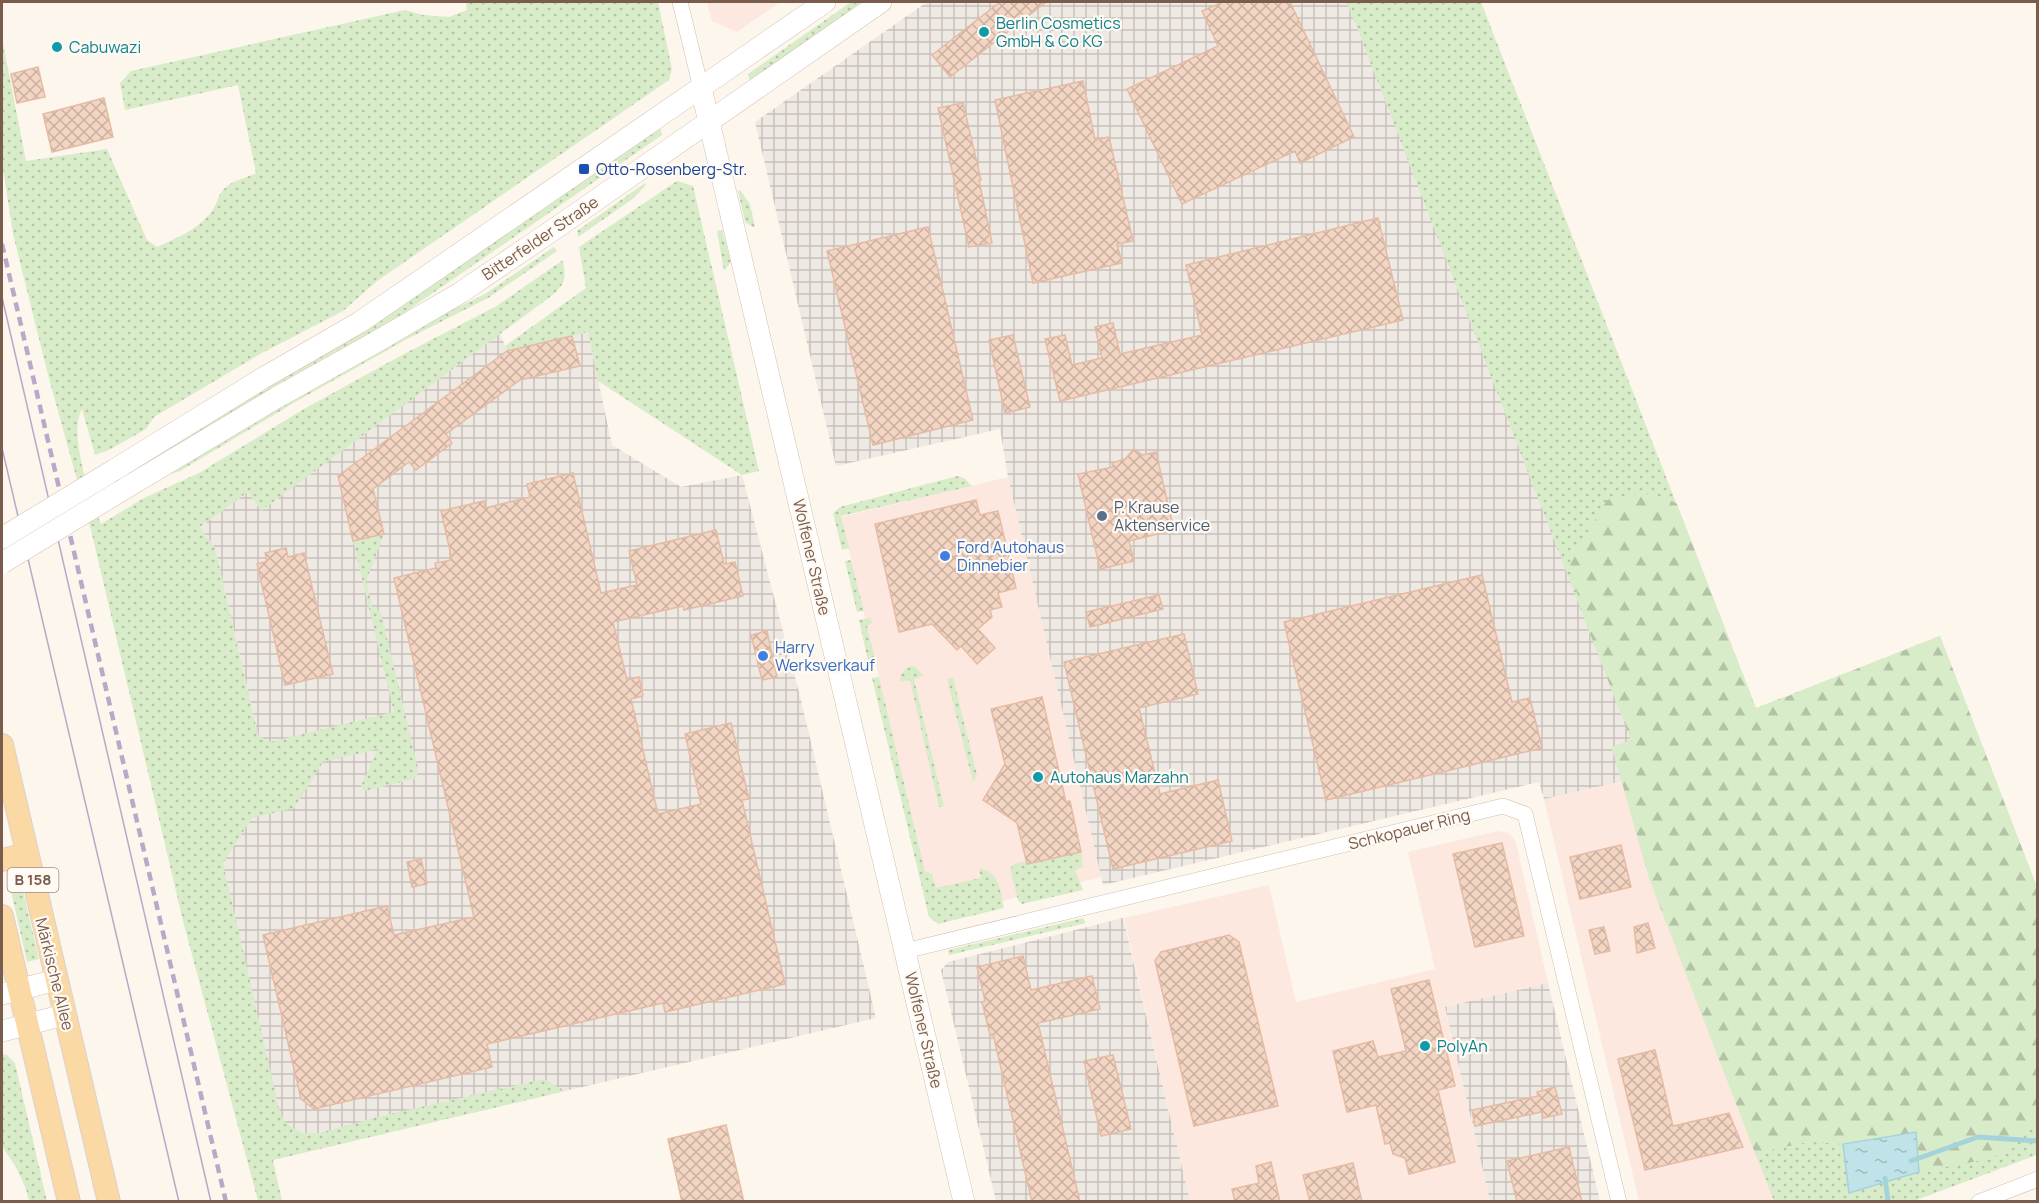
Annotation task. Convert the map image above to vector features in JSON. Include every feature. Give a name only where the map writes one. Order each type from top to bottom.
[{"type":"main road","name":"Bitterfelder Straße","points":[[2,538],[377,311],[825,2]]},
{"type":"main road","name":"Bitterfelder Straße","points":[[2,563],[309,379],[460,293],[881,2]]},
{"type":"main road","name":"Wolfener Straße","points":[[701,88],[964,1202]]},
{"type":"main road","points":[[263,378],[309,379]]},
{"type":"main road","name":"Märkische Allee","points":[[2,745],[109,1202]]},
{"type":"main road","name":"B 158","points":[[2,860],[27,854]]},
{"type":"main road","name":"B 158","points":[[2,916],[10,992],[27,1024],[69,1202]]},
{"type":"main road","points":[[10,992],[56,980]]},
{"type":"main road","points":[[2,1031],[64,1015]]},
{"type":"street","points":[[680,2],[701,88]]},
{"type":"street","name":"Schkopauer Ring","points":[[905,951],[1503,806],[1525,814],[1619,1202]]},
{"type":"street","points":[[1979,1202],[2037,1179]]},
{"type":"shaded area","points":[[707,2],[780,2],[737,32],[712,21]]},
{"type":"shaded area","points":[[927,2],[1347,2],[1487,360],[1631,740],[1612,748],[1623,781],[1544,799],[1539,782],[1103,885],[1008,477],[1000,429],[836,466],[755,122]]},
{"type":"shaded area","points":[[588,332],[612,445],[681,487],[742,475],[801,700],[876,1018],[272,1160],[174,765],[258,735],[215,548],[200,527],[248,492],[262,510],[500,333],[507,351]]},
{"type":"shaded area","points":[[1008,477],[1101,877],[936,917],[841,517]]},
{"type":"shaded area","points":[[1623,781],[1649,878],[1775,1201],[1639,1201],[1544,799]]},
{"type":"shaded area","points":[[1498,831],[1508,833],[1516,843],[1548,983],[1445,1008],[1490,1201],[1190,1201],[1124,918],[1269,885],[1296,1002],[1435,969],[1408,852]]},
{"type":"shaded area","points":[[1123,918],[1190,1201],[996,1201],[941,970],[948,962]]},
{"type":"shaded area","points":[[1548,983],[1600,1201],[1490,1201],[1445,1007]]},
{"type":"green space","points":[[466,2],[658,2],[672,69],[669,80],[377,281],[343,311],[260,354],[154,417],[146,429],[109,450],[95,455],[82,409],[78,420],[82,466],[101,524],[144,498],[199,473],[304,409],[402,355],[495,307],[563,260],[564,281],[550,297],[261,511],[248,492],[200,527],[215,548],[258,735],[270,742],[394,712],[353,541],[384,534],[366,581],[372,606],[381,613],[418,768],[418,774],[414,779],[364,791],[361,786],[378,749],[323,762],[294,808],[252,818],[223,863],[280,1113],[284,1121],[302,1133],[320,1133],[377,1117],[544,1079],[565,1091],[273,1160],[282,1201],[258,1201],[183,921],[91,530],[48,375],[13,234],[2,163],[2,38],[26,161],[107,149],[147,240],[157,247],[194,228],[212,211],[226,187],[256,173],[238,85],[125,110],[120,83],[131,71],[405,10],[423,15],[449,17],[467,10]]},
{"type":"green space","points":[[851,2],[866,2],[750,82],[748,74]]},
{"type":"green space","points":[[1347,2],[1481,2],[1756,708],[1940,636],[2037,887],[2037,1155],[1914,1201],[1774,1201],[1649,878],[1612,747],[1631,740]]},
{"type":"green space","points":[[660,126],[662,135],[372,335],[149,464],[145,458]]},
{"type":"green space","points":[[677,181],[693,186],[759,471],[742,475],[598,381],[588,332],[507,351],[505,346],[586,288],[579,247]]},
{"type":"green space","points":[[645,183],[646,185],[634,198],[578,237],[577,231]]},
{"type":"green space","points":[[740,190],[750,204],[755,227],[745,222],[738,191]]},
{"type":"green space","points":[[722,230],[731,262],[724,271],[717,231]]},
{"type":"green space","points":[[554,247],[557,251],[488,298],[407,339],[180,471],[166,474],[294,397],[485,294]]},
{"type":"green space","points":[[957,476],[964,478],[972,486],[841,516],[849,548],[842,550],[833,513],[840,507]]},
{"type":"green space","points":[[1640,493],[1667,498],[1677,504],[1756,709],[1940,636],[2037,887],[2038,1095],[2035,1107],[2037,1123],[2010,1151],[1978,1161],[1919,1172],[1916,1132],[1843,1144],[1809,1142],[1755,1153],[1649,878],[1612,747],[1631,740],[1583,615],[1569,563],[1607,500]]},
{"type":"green space","points":[[851,560],[864,611],[857,612],[845,561]]},
{"type":"green space","points":[[870,618],[872,623],[867,626],[875,659],[868,661],[859,620]]},
{"type":"green space","points":[[914,666],[924,676],[914,679],[944,806],[939,807],[910,680],[900,682],[903,671]]},
{"type":"green space","points":[[879,677],[925,871],[932,874],[936,888],[981,878],[979,868],[986,870],[998,883],[1004,908],[938,924],[929,917],[872,678]]},
{"type":"green space","points":[[953,677],[977,775],[973,782],[947,679]]},
{"type":"green space","points":[[1081,852],[1083,866],[1075,871],[1083,890],[1022,904],[1018,900],[1010,869],[1014,864],[1027,861],[1028,864]]},
{"type":"green space","points":[[18,870],[39,959],[27,962],[7,873]]},
{"type":"green space","points":[[1083,918],[1086,923],[949,955],[948,950]]},
{"type":"green space","points":[[2,1054],[7,1055],[15,1063],[47,1201],[29,1201],[16,1167],[2,1146]]},
{"type":"water","points":[[1916,1132],[1919,1172],[1849,1193],[1843,1144]]},
{"type":"building","name":"Berlin Cosmetics GmbH & Co KG","points":[[1000,2],[1046,2],[950,77],[932,55]]},
{"type":"building","points":[[1223,2],[1290,2],[1354,137],[1300,163],[1295,151],[1182,204],[1127,89],[1218,46],[1202,11]]},
{"type":"building","points":[[38,67],[45,97],[17,103],[11,74]]},
{"type":"building","points":[[1083,81],[1095,140],[1109,137],[1133,241],[1117,244],[1122,263],[1033,283],[995,100]]},
{"type":"building","points":[[104,98],[113,137],[52,152],[43,114]]},
{"type":"building","points":[[963,103],[981,180],[979,180],[992,243],[969,247],[938,108]]},
{"type":"building","points":[[1378,218],[1403,320],[1060,401],[1045,339],[1065,335],[1072,365],[1102,358],[1095,327],[1113,323],[1120,354],[1202,335],[1186,265]]},
{"type":"building","points":[[928,227],[973,420],[873,445],[827,251]]},
{"type":"building","points":[[1013,335],[1030,407],[1005,413],[989,340]]},
{"type":"building","points":[[572,336],[580,366],[520,380],[446,434],[452,443],[416,470],[409,462],[373,489],[384,534],[353,541],[338,476],[507,351]]},
{"type":"building","points":[[1134,449],[1143,455],[1156,452],[1174,530],[1129,541],[1134,561],[1100,569],[1078,474],[1113,467],[1112,463],[1125,459]]},
{"type":"building","points":[[573,473],[601,593],[637,585],[629,551],[716,530],[724,564],[735,562],[743,596],[684,610],[683,606],[613,622],[627,680],[639,677],[643,696],[631,699],[658,814],[701,804],[685,734],[731,723],[749,799],[742,800],[785,984],[665,1012],[663,1003],[487,1044],[492,1067],[314,1109],[301,1099],[263,935],[387,906],[394,935],[474,917],[394,578],[436,568],[435,563],[452,560],[441,511],[484,501],[485,508],[530,497],[527,484]]},
{"type":"building","name":"Ford Autohaus Dinnebier","points":[[976,500],[980,515],[998,511],[1016,588],[998,593],[1002,607],[990,610],[992,617],[978,629],[995,648],[977,664],[961,646],[957,650],[932,624],[899,632],[875,524]]},
{"type":"building","points":[[286,548],[288,557],[304,553],[333,674],[285,685],[257,564],[267,561],[265,553]]},
{"type":"building","points":[[1482,575],[1512,702],[1530,698],[1542,748],[1326,800],[1284,622]]},
{"type":"building","points":[[1159,595],[1163,609],[1090,627],[1086,612]]},
{"type":"building","points":[[767,631],[777,677],[762,680],[751,635]]},
{"type":"building","points":[[1184,634],[1198,694],[1139,708],[1160,794],[1218,780],[1232,841],[1113,869],[1064,662]]},
{"type":"building","name":"Autohaus Marzahn","points":[[1042,697],[1066,802],[1070,801],[1081,852],[1027,864],[1017,823],[983,800],[1005,764],[991,709]]},
{"type":"building","points":[[1502,843],[1524,936],[1475,947],[1453,854]]},
{"type":"building","points":[[1621,845],[1631,887],[1580,899],[1570,857]]},
{"type":"building","points":[[421,859],[427,884],[412,887],[407,862]]},
{"type":"building","points":[[1648,923],[1655,948],[1637,953],[1634,927]]},
{"type":"building","points":[[1604,927],[1610,951],[1595,954],[1589,930]]},
{"type":"building","points":[[1229,935],[1239,942],[1278,1106],[1194,1126],[1155,961],[1161,952]]},
{"type":"building","points":[[1023,956],[1031,990],[1092,976],[1100,1009],[1038,1023],[1080,1202],[1032,1202],[993,1034],[990,1035],[982,1002],[985,1001],[977,967]]},
{"type":"building","name":"PolyAn","points":[[1429,980],[1455,1086],[1438,1090],[1455,1162],[1409,1174],[1405,1158],[1393,1154],[1390,1143],[1385,1144],[1376,1105],[1347,1112],[1333,1051],[1373,1041],[1378,1057],[1406,1051],[1391,989]]},
{"type":"building","points":[[1655,1050],[1673,1126],[1729,1113],[1743,1147],[1645,1170],[1618,1059]]},
{"type":"building","points":[[1113,1055],[1131,1129],[1101,1136],[1084,1061]]},
{"type":"building","points":[[1555,1087],[1562,1114],[1543,1118],[1542,1112],[1475,1126],[1472,1110],[1538,1096],[1537,1092]]},
{"type":"building","points":[[726,1125],[744,1202],[682,1202],[668,1139]]},
{"type":"building","points":[[1569,1147],[1582,1202],[1517,1202],[1507,1161]]},
{"type":"building","points":[[1271,1162],[1280,1202],[1235,1202],[1232,1189],[1259,1183],[1256,1166]]},
{"type":"building","points":[[1353,1163],[1362,1202],[1310,1202],[1303,1175]]},
{"type":"waterway","points":[[1911,1161],[1978,1137],[2038,1141]]},
{"type":"waterway","points":[[1885,1178],[1888,1201]]},
{"type":"tram line","points":[[2,297],[211,1202]]},
{"type":"tram line","points":[[2,448],[179,1202]]},
{"type":"railway","points":[[2,244],[226,1202]]},
{"type":"place","name":"Berlin Cosmetics GmbH & Co KG","points":[[984,32]]},
{"type":"place","name":"Cabuwazi","points":[[57,47]]},
{"type":"place","name":"Otto-Rosenberg-Str.","points":[[584,169]]},
{"type":"place","name":"P. Krause Aktenservice","points":[[1102,516]]},
{"type":"place","name":"Ford Autohaus Dinnebier","points":[[945,556]]},
{"type":"place","name":"Harry Werksverkauf","points":[[763,656]]},
{"type":"place","name":"Autohaus Marzahn","points":[[1038,777]]},
{"type":"place","name":"PolyAn","points":[[1425,1046]]}]
